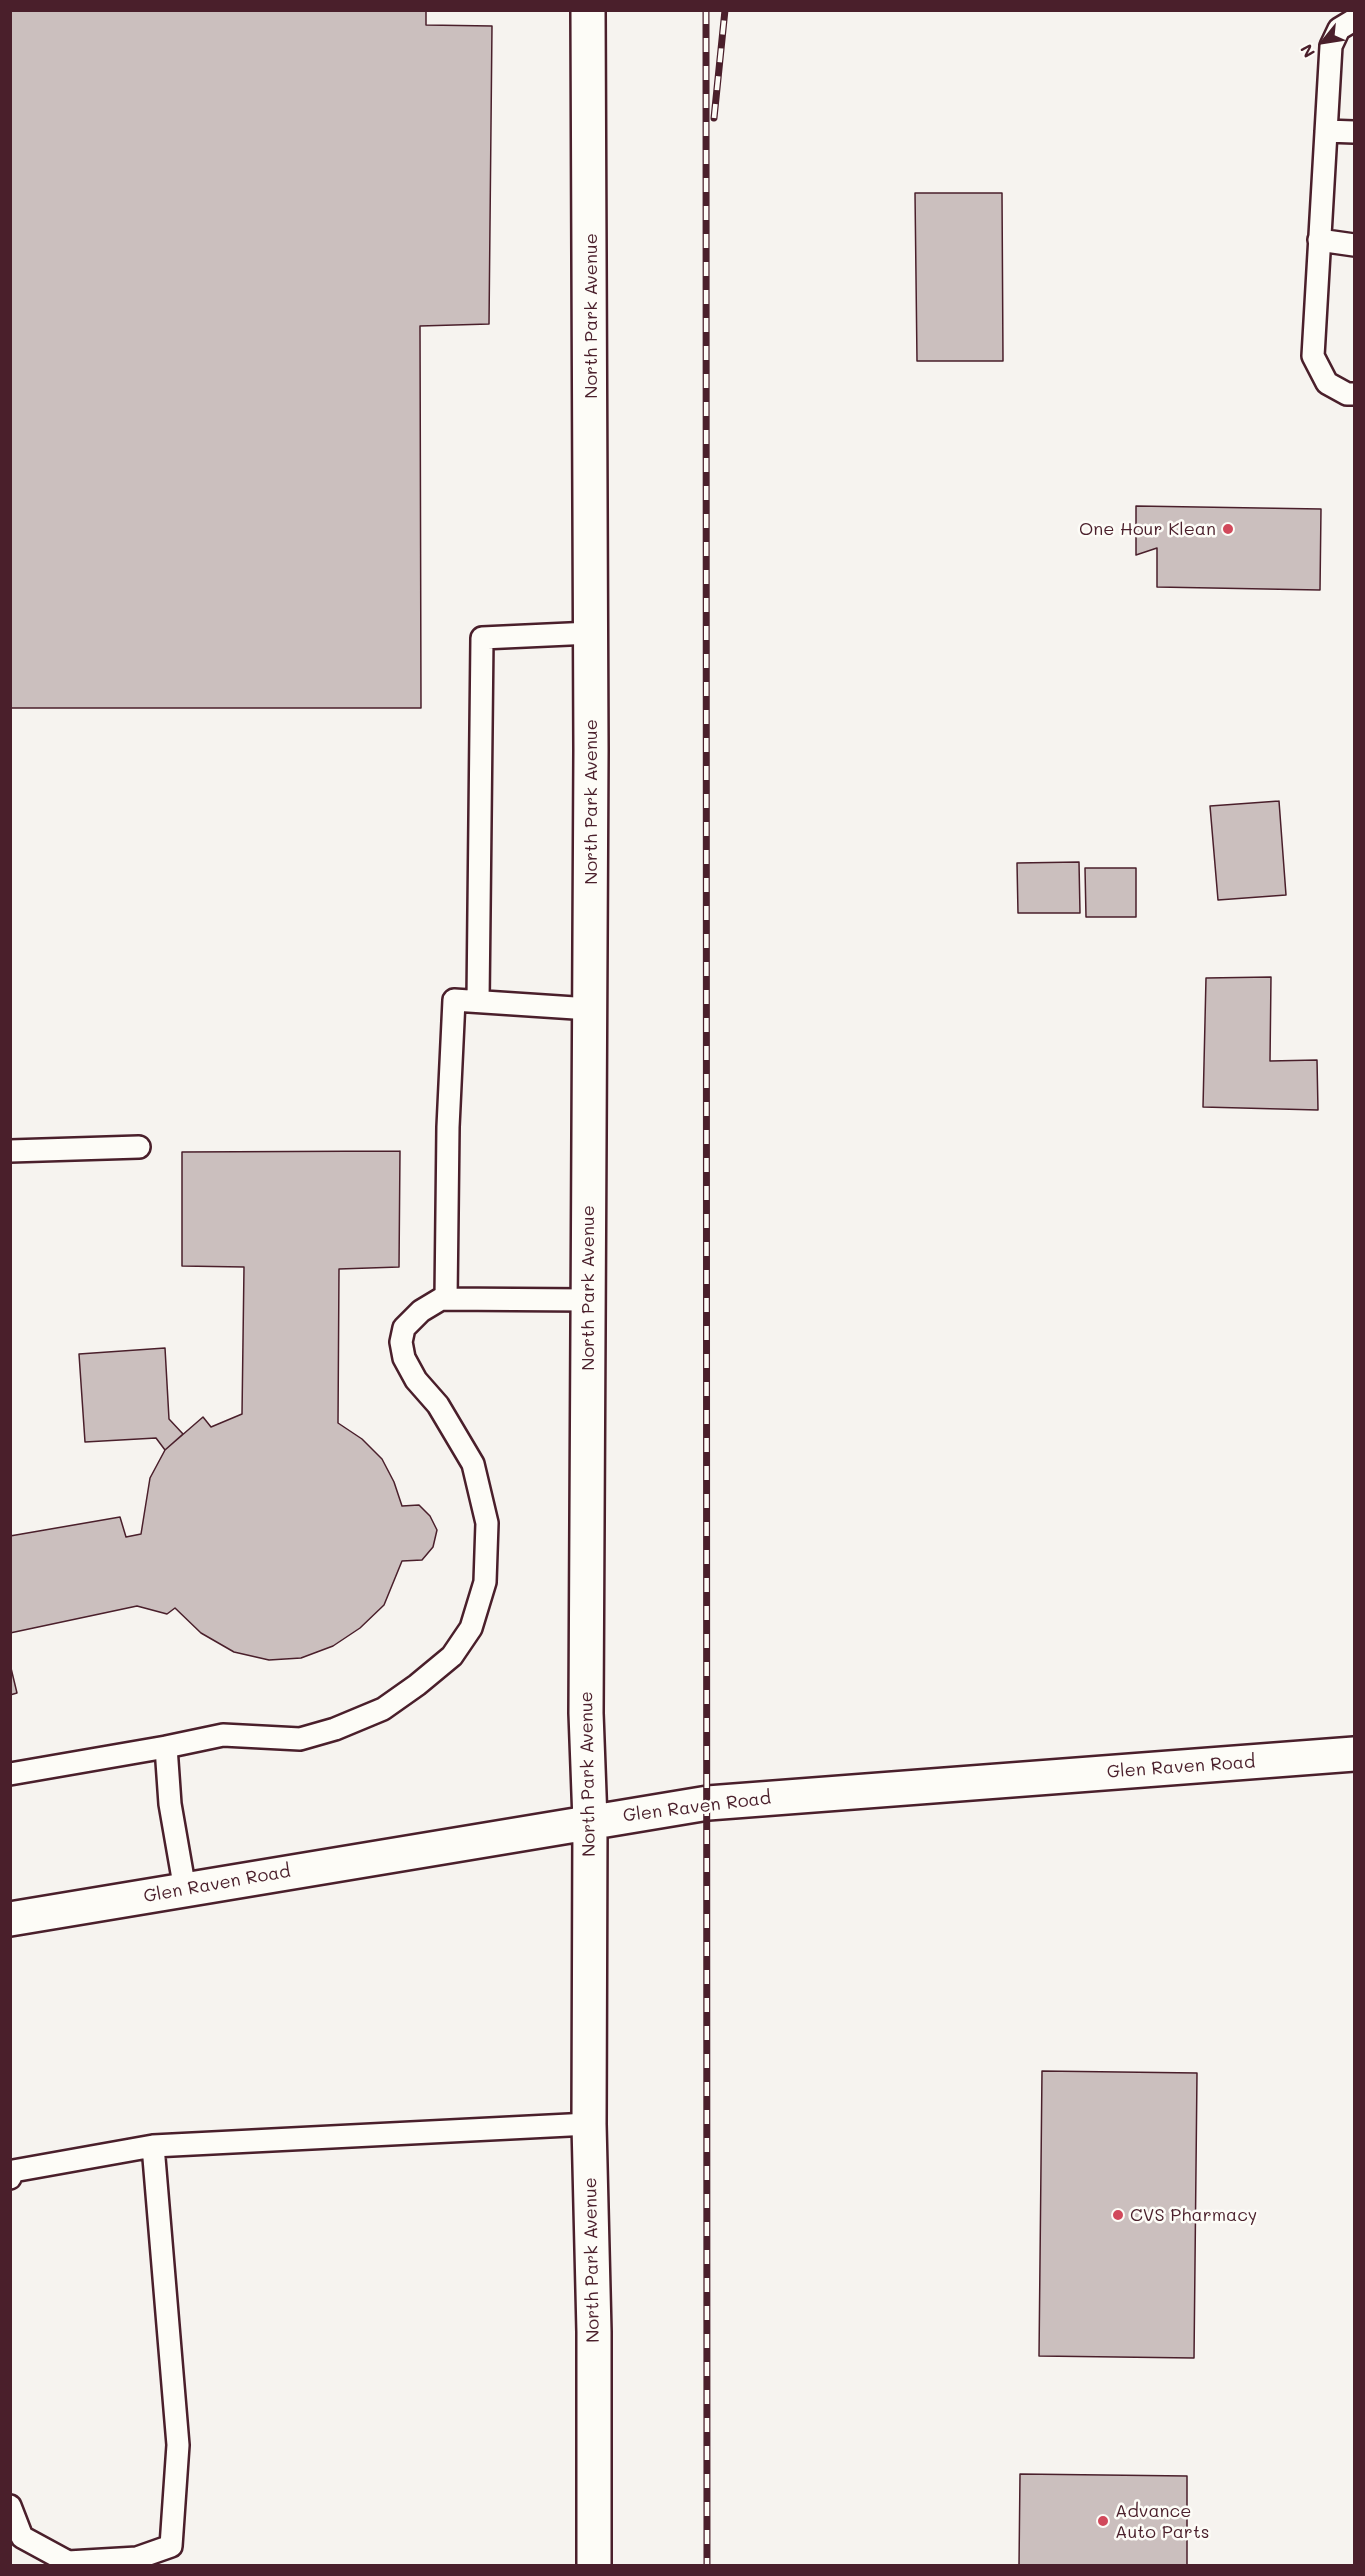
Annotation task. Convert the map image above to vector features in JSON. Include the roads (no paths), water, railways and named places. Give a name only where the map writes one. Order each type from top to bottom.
[{"type":"street","name":"North Park Avenue","points":[[588,10],[591,633],[586,1713],[590,1821],[589,2124],[594,2332],[594,2565]]},
{"type":"street","name":"Glen Raven Road","points":[[10,1919],[708,1803],[1354,1754]]},
{"type":"lane","points":[[1354,20],[1340,29],[1330,46],[1313,356],[1327,383],[1347,394],[1354,394]]},
{"type":"lane","points":[[1326,131],[1354,132]]},
{"type":"lane","points":[[1319,240],[1354,245]]},
{"type":"lane","points":[[478,1001],[482,638],[591,633]]},
{"type":"lane","points":[[446,1299],[448,1127],[454,1000],[590,1009]]},
{"type":"lane","points":[[10,1151],[139,1147]]},
{"type":"lane","points":[[10,1774],[223,1735],[300,1739],[335,1729],[383,1709],[417,1685],[452,1656],[471,1628],[485,1582],[487,1522],[473,1464],[438,1405],[416,1380],[404,1358],[401,1342],[404,1328],[421,1311],[441,1299],[588,1300]]},
{"type":"lane","points":[[166,1747],[170,1804],[185,1890]]},
{"type":"lane","points":[[10,2178],[13,2171],[153,2146],[589,2124]]},
{"type":"lane","points":[[10,2506],[22,2537],[68,2562],[137,2558],[171,2546],[178,2445],[153,2146]]},
{"type":"railway","points":[[706,10],[707,2566]]},
{"type":"railway","points":[[714,118],[725,10]]},
{"type":"place","name":"One Hour Klean","points":[[1228,529]]},
{"type":"place","name":"CVS Pharmacy","points":[[1118,2215]]},
{"type":"place","name":"Advance Auto Parts","points":[[1103,2521]]}]
